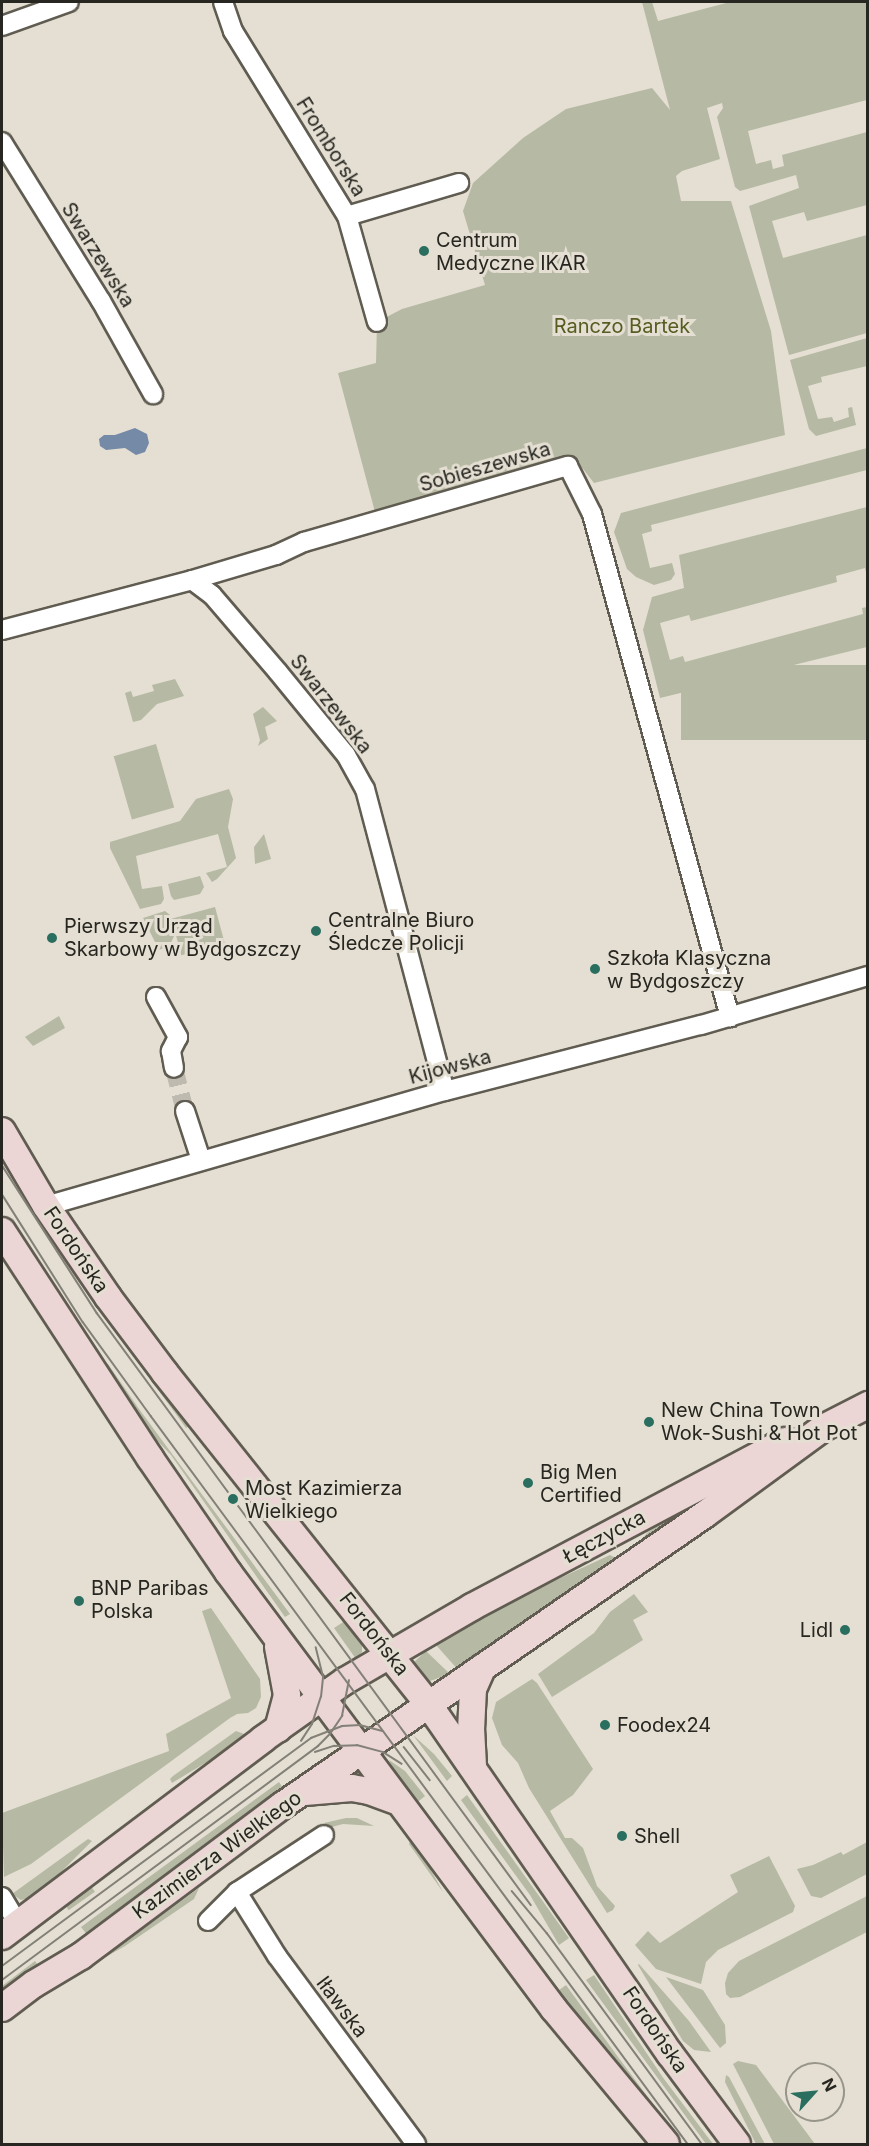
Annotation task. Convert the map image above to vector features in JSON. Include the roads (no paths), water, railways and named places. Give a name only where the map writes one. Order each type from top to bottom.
[{"type":"main road","name":"Fordońska","points":[[2,1131],[46,1206],[137,1337],[429,1705],[670,2054],[737,2145]]},
{"type":"main road","points":[[2,1231],[150,1458],[274,1634],[554,2009],[666,2145]]},
{"type":"main road","name":"Łęczycka","points":[[389,1654],[774,1445],[823,1428],[867,1405]]},
{"type":"main road","name":"Łęczycka","points":[[429,1705],[704,1515],[823,1428]]},
{"type":"main road","points":[[274,1634],[282,1660],[287,1695],[278,1729]]},
{"type":"main road","points":[[10,1930],[321,1697],[389,1654]]},
{"type":"main road","points":[[473,1767],[471,1731],[473,1689],[483,1667]]},
{"type":"main road","name":"Kazimierza Wielkiego","points":[[3,2007],[81,1956],[302,1792],[429,1705]]},
{"type":"main road","points":[[302,1792],[352,1788],[369,1791],[399,1802]]},
{"type":"street","points":[[2,26],[69,2]]},
{"type":"street","name":"Fromborska","points":[[223,2],[233,32],[347,216],[459,183]]},
{"type":"street","name":"Swarzewska","points":[[2,142],[101,301],[153,394]]},
{"type":"street","points":[[347,216],[377,322]]},
{"type":"street","name":"Sobieszewska","points":[[2,630],[192,580],[276,555],[304,542],[568,466],[592,514],[730,1017]]},
{"type":"street","name":"Swarzewska","points":[[192,580],[212,594],[278,672],[346,755],[365,789],[445,1091]]},
{"type":"street","name":"Kijowska","points":[[46,1206],[445,1091],[730,1017],[867,976]]},
{"type":"street","points":[[156,997],[178,1037],[171,1051],[174,1068]]},
{"type":"street","points":[[185,1111],[201,1160]]},
{"type":"street","points":[[208,1920],[237,1893],[324,1836]]},
{"type":"street","name":"Iławska","points":[[237,1893],[277,1956],[416,2145]]},
{"type":"street","points":[[2,1897],[10,1930]]},
{"type":"water","points":[[135,428],[147,434],[149,443],[145,452],[136,455],[125,448],[106,450],[100,446],[99,439],[104,435],[115,435]]},
{"type":"tunnel","points":[[174,1068],[185,1111]]},
{"type":"tram line","points":[[2,1165],[97,1313],[531,1905]]},
{"type":"tram line","points":[[2,1194],[83,1322],[688,2144]]},
{"type":"tram line","points":[[301,1741],[312,1724],[321,1697],[323,1677],[316,1648]]},
{"type":"tram line","points":[[2,1980],[318,1746],[330,1734],[342,1716],[349,1681]]},
{"type":"tram line","points":[[2,1966],[311,1738],[342,1726],[360,1725],[382,1731]]},
{"type":"tram line","points":[[315,1752],[334,1746],[357,1745],[383,1752],[402,1764]]},
{"type":"tram line","points":[[404,1747],[430,1780]]},
{"type":"tram line","points":[[512,1891],[547,1933],[702,2144]]},
{"type":"place","name":"Centrum Medyczne IKAR","points":[[424,251]]},
{"type":"place","name":"Centralne Biuro Śledcze Policji","points":[[316,931]]},
{"type":"place","name":"Pierwszy Urząd Skarbowy w Bydgoszczy","points":[[52,938]]},
{"type":"place","name":"Szkoła Klasyczna w Bydgoszczy","points":[[595,969]]},
{"type":"place","name":"New China Town Wok-Sushi & Hot Pot","points":[[649,1422]]},
{"type":"place","name":"Big Men Certified","points":[[528,1483]]},
{"type":"place","name":"Most Kazimierza Wielkiego","points":[[233,1499]]},
{"type":"place","name":"BNP Paribas Polska","points":[[79,1601]]},
{"type":"place","name":"Lidl","points":[[845,1630]]},
{"type":"place","name":"Foodex24","points":[[605,1725]]},
{"type":"place","name":"Shell","points":[[622,1836]]},
{"type":"park label","name":"Ranczo Bartek","points":[[622,326]]}]
